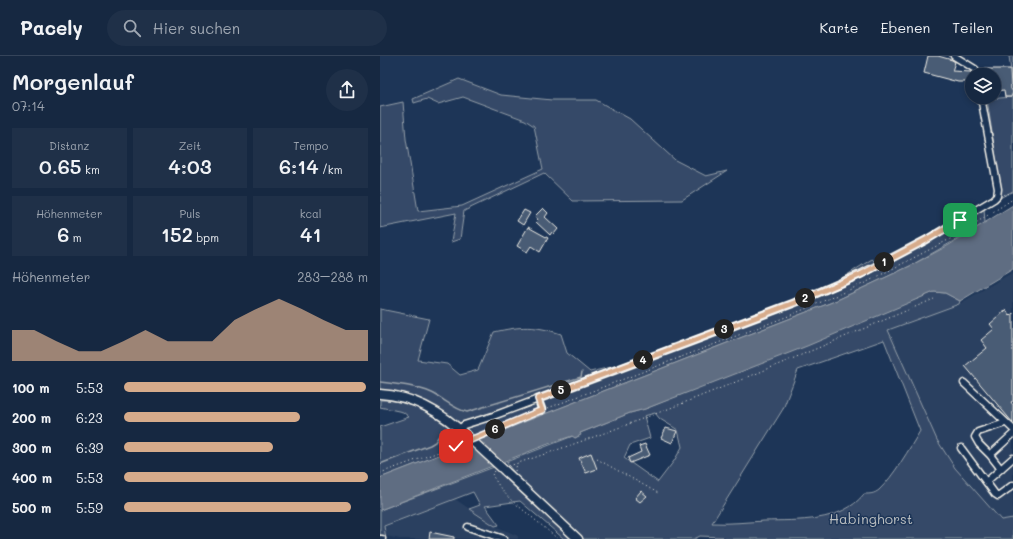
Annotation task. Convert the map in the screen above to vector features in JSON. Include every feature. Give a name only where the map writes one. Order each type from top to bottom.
[{"type":"main road","points":[[380,394],[398,396],[430,407],[466,440],[512,478],[578,539]]},
{"type":"lane","points":[[954,56],[973,68]]},
{"type":"lane","points":[[459,432],[464,425],[538,399],[794,303],[862,274],[926,240],[997,196],[996,175],[982,104]]},
{"type":"lane","points":[[964,383],[1013,429]]},
{"type":"lane","points":[[538,399],[542,410]]},
{"type":"lane","points":[[1002,469],[979,444],[975,437],[978,432],[1005,423]]},
{"type":"lane","points":[[990,455],[1013,434]]},
{"type":"lane","points":[[961,448],[995,494],[998,496],[1013,485]]},
{"type":"lane","points":[[986,482],[1013,458]]},
{"type":"lane","points":[[468,527],[504,539]]},
{"type":"path","points":[[997,196],[1013,192]]},
{"type":"path","points":[[478,437],[542,410],[790,315],[865,283],[954,237],[1013,199]]},
{"type":"path","points":[[558,539],[501,489],[492,475],[750,376],[934,299]]},
{"type":"path","points":[[456,446],[454,439],[459,432]]},
{"type":"path","points":[[380,473],[456,446],[466,440]]},
{"type":"path","points":[[597,459],[658,493]]},
{"type":"shaded area","points":[[1013,205],[1013,269],[960,301],[945,293],[934,292],[807,346],[580,433],[581,435],[575,438],[572,436],[551,443],[380,510],[380,478],[835,301],[910,266],[949,245]]},
{"type":"shaded area","points":[[1013,272],[1013,518],[1001,520],[955,468],[937,440],[887,330],[959,304]]},
{"type":"shaded area","points":[[455,499],[495,526],[518,536],[518,539],[400,539],[386,536],[384,527]]},
{"type":"green space","points":[[1009,56],[1013,56],[1013,87]]},
{"type":"green space","points":[[459,79],[501,95],[552,100],[596,100],[630,119],[675,160],[706,176],[727,171],[682,200],[573,201],[544,173],[464,211],[460,239],[451,242],[456,213],[380,228],[380,107],[403,102],[406,139],[418,211],[462,206],[543,169],[534,126],[525,120],[463,97],[438,104],[427,99],[414,103],[413,99]]},
{"type":"green space","points":[[1013,97],[1013,191],[998,199],[1001,192],[988,104],[1001,104],[1001,98]]},
{"type":"green space","points":[[984,208],[985,223],[910,266],[835,301],[380,478],[380,427],[409,417],[403,412],[380,407],[380,400],[401,402],[411,405],[438,419],[455,432],[459,429],[446,418],[380,391],[380,309],[429,319],[418,360],[447,364],[460,375],[478,370],[494,332],[528,327],[561,334],[567,353],[590,372],[669,350],[836,282],[872,259],[881,267],[914,250]]},
{"type":"green space","name":"Habinghorst","points":[[934,292],[945,293],[960,301],[959,304],[888,330],[937,440],[955,468],[1001,520],[1013,518],[1013,539],[716,539],[723,537],[700,536],[694,539],[584,539],[518,478],[506,462],[573,436],[575,438],[580,435],[580,433],[630,413],[645,409]],"holes":[[[884,340],[920,431],[890,478],[879,490],[870,494],[864,494],[843,510],[818,518],[805,520],[712,523],[783,409],[798,370]],[[655,413],[660,419],[678,430],[682,447],[674,461],[658,482],[624,458],[630,445],[650,438],[644,416]]]},
{"type":"green space","points":[[494,467],[571,539],[564,539],[520,501],[485,506],[499,525],[495,526],[469,509],[480,505],[473,492],[384,526],[386,539],[380,539],[380,510]]},
{"type":"pier","points":[[477,438],[505,464],[495,468],[466,442]]},
{"type":"building","points":[[928,56],[938,56],[955,62],[952,71],[965,72],[965,82],[958,82],[924,73]]},
{"type":"building","points":[[1001,69],[1010,69],[1011,89],[1013,92],[1011,97],[1005,97],[1004,90],[1001,90]]},
{"type":"building","points":[[543,208],[548,213],[545,217],[558,229],[554,234],[552,232],[550,235],[536,222],[538,220],[535,216]]},
{"type":"building","points":[[524,210],[530,213],[523,225],[517,221]]},
{"type":"building","points":[[528,227],[548,238],[540,252],[531,246],[527,252],[517,246]]},
{"type":"building","points":[[1006,310],[1010,316],[1013,313],[1013,401],[1011,402],[1013,405],[1013,423],[965,366],[987,348],[981,340],[994,329],[990,324]]},
{"type":"building","points":[[666,428],[677,431],[672,443],[661,438]]},
{"type":"building","points":[[645,444],[650,455],[630,463],[628,458],[641,452],[639,446]]},
{"type":"building","points":[[591,453],[597,469],[586,473],[579,458]]},
{"type":"building","points":[[641,491],[647,496],[640,502],[635,498]]},
{"type":"building","points":[[430,532],[454,537],[454,539],[429,539]]},
{"type":"waterway","points":[[380,382],[406,386],[432,393],[458,409],[467,412],[581,377],[582,372]]},
{"type":"waterway","points":[[380,464],[430,445],[435,442],[442,431]]},
{"type":"route","points":[[456,446],[542,410],[538,399],[794,303],[862,274],[960,220]]}]
